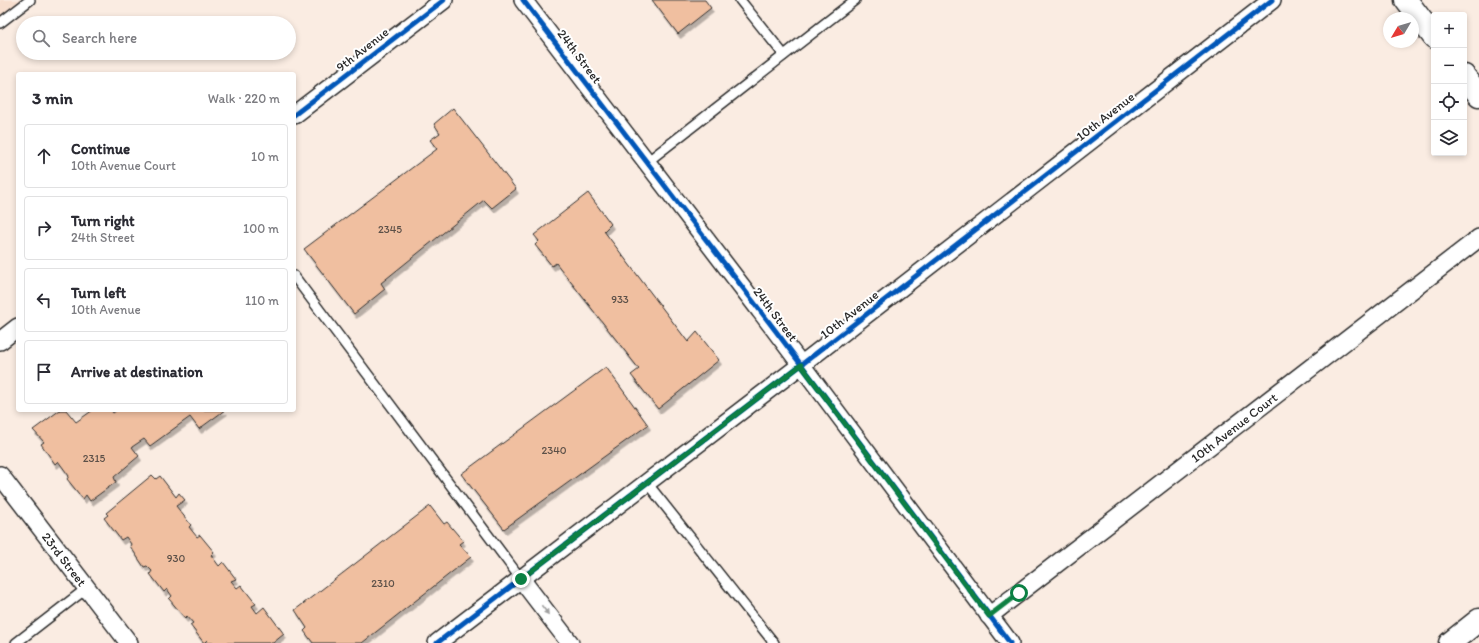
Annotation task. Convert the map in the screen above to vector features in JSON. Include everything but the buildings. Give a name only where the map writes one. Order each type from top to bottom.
[{"type":"street","name":"9th Avenue","points":[[296,113],[444,0]]},
{"type":"street","name":"24th Street","points":[[523,0],[801,365],[1010,643]]},
{"type":"street","name":"10th Avenue","points":[[437,643],[801,365],[1272,0]]},
{"type":"street","points":[[1406,0],[1431,33]]},
{"type":"street","points":[[1467,80],[1479,96]]},
{"type":"street","name":"10th Avenue Court","points":[[989,616],[1479,238]]},
{"type":"street","points":[[0,341],[16,329]]},
{"type":"street","name":"23rd Street","points":[[0,475],[129,643]]},
{"type":"street","points":[[521,579],[570,643]]},
{"type":"street","points":[[1450,643],[1479,620]]},
{"type":"lane","points":[[0,23],[30,0]]},
{"type":"lane","points":[[740,0],[784,55]]},
{"type":"lane","points":[[647,162],[855,0]]},
{"type":"lane","points":[[296,279],[521,579]]},
{"type":"lane","points":[[647,483],[774,643]]},
{"type":"lane","points":[[16,643],[87,588]]},
{"type":"shaded area","points":[[0,0],[23,0],[0,18]]},
{"type":"cycle path","points":[[296,113],[444,0]]},
{"type":"cycle path","points":[[523,0],[775,330],[1010,643]]},
{"type":"cycle path","points":[[437,643],[801,365],[1272,0]]},
{"type":"route","points":[[521,579],[801,365],[989,616],[1019,593]]}]
